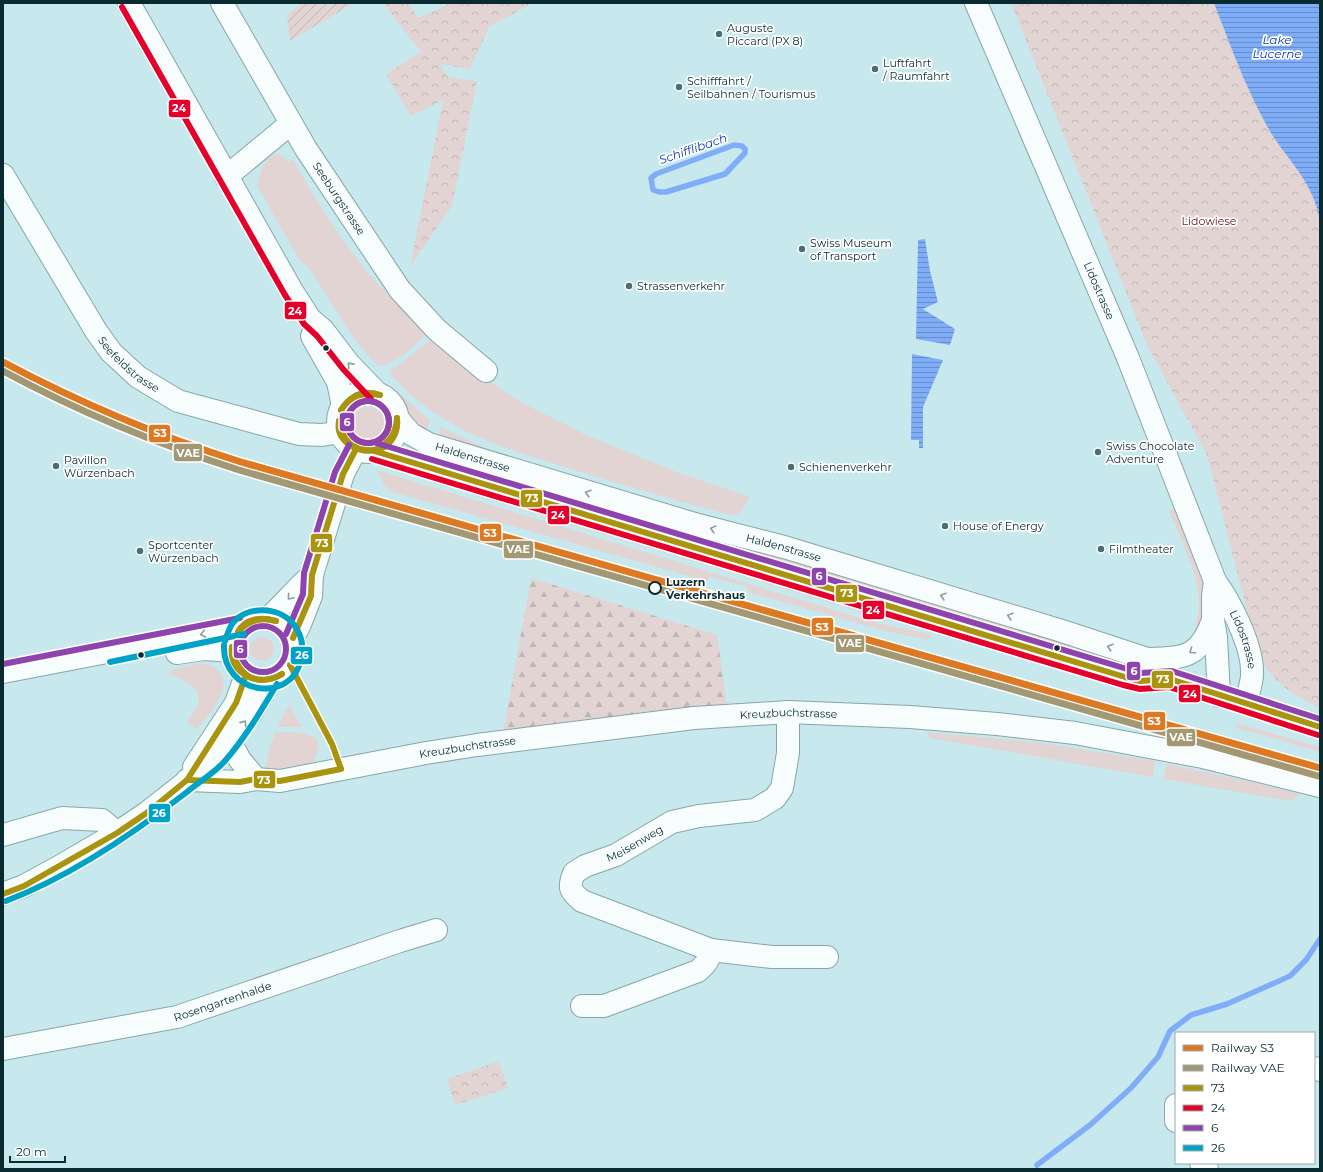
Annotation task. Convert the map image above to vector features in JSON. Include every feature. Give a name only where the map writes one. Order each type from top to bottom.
[{"type":"street","points":[[129,3],[266,248],[310,319],[323,330],[349,364],[377,393],[391,403],[398,419],[396,433],[391,441],[383,448],[365,450],[344,440],[340,432],[338,418],[343,406],[350,398],[360,393],[377,393]]},
{"type":"street","name":"Seeburgstrasse","points":[[222,3],[290,124],[400,290],[437,330],[486,371]]},
{"type":"street","name":"Lidostrasse","points":[[976,3],[1128,358],[1215,581],[1227,598],[1251,655],[1253,672],[1245,703]]},
{"type":"street","points":[[226,177],[290,124]]},
{"type":"street","name":"Seefeldstrasse","points":[[3,175],[96,332],[111,352],[138,377],[178,401],[289,432],[315,435],[340,432]]},
{"type":"street","points":[[310,319],[312,335],[338,382],[343,406]]},
{"type":"street","name":"Haldenstrasse","points":[[398,419],[411,434],[429,444],[698,526],[784,547],[1062,631],[1147,659],[1170,679],[1219,696],[1320,727]]},
{"type":"street","points":[[293,638],[311,596],[312,576],[343,474],[365,450]]},
{"type":"street","name":"Haldenstrasse","points":[[365,450],[1125,677],[1140,681],[1170,679]]},
{"type":"street","points":[[268,618],[290,598],[300,585],[312,576]]},
{"type":"street","name":"Lidostrasse","points":[[1215,581],[1213,596],[1213,620],[1216,637],[1219,696]]},
{"type":"street","points":[[3,672],[242,626],[257,618],[268,618],[281,624],[288,630],[293,638],[295,649],[290,665],[282,674],[270,680],[260,680],[246,675],[238,668],[232,651],[234,638],[242,626]]},
{"type":"street","name":"Lidostrasse","points":[[1147,659],[1172,658],[1189,654],[1202,643],[1213,620]]},
{"type":"street","points":[[3,687],[188,651],[204,649],[232,651]]},
{"type":"street","points":[[187,780],[236,703],[246,675]]},
{"type":"street","points":[[3,894],[44,875],[117,833],[148,812],[218,757],[251,713],[270,680]]},
{"type":"street","name":"Kreuzbuchstrasse","points":[[187,780],[240,782],[256,779],[280,781],[426,753],[694,718],[788,712],[910,717],[998,724],[1076,733],[1217,760],[1320,786]]},
{"type":"street","name":"Meisenweg","points":[[788,712],[788,753],[782,788],[775,798],[755,810],[699,816],[672,822],[616,855],[585,866],[574,873],[571,880],[572,893],[582,901],[711,950],[772,957],[826,957]]},
{"type":"street","points":[[230,741],[240,760],[256,779]]},
{"type":"street","points":[[3,835],[62,818],[102,820],[117,833]]},
{"type":"street","name":"Rosengartenhalde","points":[[3,1049],[177,1017],[436,930]]},
{"type":"street","points":[[582,1006],[604,1006],[698,970],[710,959],[711,950]]},
{"type":"green space","points":[[301,3],[354,3],[290,41],[287,15]]},
{"type":"green space","points":[[383,3],[409,3],[418,18],[451,3],[533,3],[489,27],[470,69],[440,64],[448,77],[477,81],[452,206],[410,267],[443,100],[411,116],[386,74],[422,51],[417,47]]},
{"type":"green space","name":"Lidowiese","points":[[1011,3],[1214,3],[1238,65],[1259,111],[1274,138],[1298,170],[1311,193],[1320,221],[1320,708],[1285,688],[1265,667],[1259,657],[1207,455],[1148,347]]},
{"type":"green space","points":[[280,154],[289,162],[293,160],[332,223],[364,268],[388,295],[428,333],[411,349],[392,362],[378,366],[354,339],[309,268],[299,259],[257,186],[266,161],[274,155]]},
{"type":"green space","points":[[434,339],[481,377],[534,409],[581,433],[679,473],[750,497],[740,512],[730,515],[530,456],[504,447],[456,426],[433,412],[411,395],[390,374],[391,371],[430,340]]},
{"type":"green space","points":[[390,388],[393,388],[430,420],[425,435],[407,415],[402,404],[390,391]]},
{"type":"green space","points":[[368,407],[379,412],[384,423],[379,434],[368,439],[357,434],[352,423],[357,412]]},
{"type":"green space","points":[[441,427],[506,458],[437,439]]},
{"type":"green space","points":[[432,452],[762,548],[1139,664],[1137,671],[810,570],[431,457]]},
{"type":"green space","points":[[374,461],[414,471],[412,476],[374,464]]},
{"type":"green space","points":[[376,470],[877,623],[931,634],[929,640],[882,630],[747,592],[748,587],[709,576],[707,581],[392,492],[385,486]]},
{"type":"green space","points":[[424,477],[449,482],[452,489],[426,480]]},
{"type":"green space","points":[[458,485],[922,626],[884,619],[470,494]]},
{"type":"green space","points":[[1176,507],[1206,592],[1203,628],[1195,625],[1199,597],[1196,582],[1187,552],[1169,511]]},
{"type":"green space","points":[[531,578],[717,635],[727,706],[503,733]]},
{"type":"green space","points":[[262,637],[271,640],[274,649],[271,658],[262,661],[253,658],[250,649],[253,640]]},
{"type":"green space","points":[[202,663],[215,668],[222,675],[224,684],[222,694],[217,704],[196,730],[187,721],[199,704],[197,691],[187,682],[169,674],[171,670]]},
{"type":"green space","points":[[289,705],[302,727],[277,727]]},
{"type":"green space","points":[[1236,723],[1320,747],[1320,752],[1237,728]]},
{"type":"green space","points":[[276,732],[304,733],[316,738],[319,747],[312,762],[303,767],[297,768],[265,768],[271,744]]},
{"type":"green space","points":[[926,732],[1036,742],[1155,761],[1153,777],[931,738]]},
{"type":"green space","points":[[1167,764],[1265,785],[1299,794],[1298,797],[1291,801],[1163,779]]},
{"type":"green space","points":[[499,1061],[508,1088],[455,1105],[447,1079]]},
{"type":"water","name":"Lake Lucerne","points":[[1214,3],[1320,3],[1320,221],[1316,206],[1305,181],[1274,138],[1259,111],[1238,65]]},
{"type":"water","points":[[925,239],[930,271],[938,302],[923,309],[955,329],[950,345],[916,339],[918,240]]},
{"type":"water","points":[[912,354],[943,360],[923,407],[923,448],[919,448],[919,440],[911,440]]},
{"type":"waterway","name":"Schifflibach","points":[[734,145],[742,146],[745,149],[745,153],[725,174],[666,192],[653,190],[651,178],[656,174],[734,145]]},
{"type":"waterway","points":[[1037,1165],[1090,1125],[1131,1088],[1158,1057],[1170,1031],[1191,1015],[1227,1004],[1290,976],[1306,960],[1320,939]]},
{"type":"rail line","name":"S3","points":[[3,362],[90,405],[120,418],[241,462],[1320,768]]},
{"type":"rail line","name":"VAE","points":[[3,371],[60,400],[119,426],[148,438],[239,470],[1318,776]]},
{"type":"transit line","name":"24","points":[[122,7],[285,295],[304,324],[317,336],[343,369],[371,399]]},
{"type":"transit line","name":"73","points":[[341,410],[348,401],[363,393],[374,393],[380,395]]},
{"type":"transit line","name":"73","points":[[341,410],[349,401],[362,394],[380,395]]},
{"type":"transit line","name":"24","points":[[364,401],[372,401],[380,404],[386,410],[389,422],[386,434],[380,440],[372,443],[364,443],[356,440],[350,434],[347,426],[347,418],[350,410],[356,404],[364,401]]},
{"type":"transit line","name":"6","points":[[364,401],[372,401],[383,407],[389,418],[389,422],[389,426],[383,437],[372,443],[364,443],[353,437],[347,426],[347,418],[353,407],[364,401]]},
{"type":"transit line","name":"73","points":[[375,450],[388,441],[391,437],[395,429],[397,418]]},
{"type":"transit line","name":"73","points":[[375,450],[381,449],[390,443],[397,428],[397,418]]},
{"type":"transit line","name":"73","points":[[339,421],[343,434],[350,444],[361,449],[375,450]]},
{"type":"transit line","name":"73","points":[[339,421],[339,428],[344,440],[355,448],[368,451],[375,450]]},
{"type":"transit line","name":"6","points":[[376,443],[1127,669],[1141,673],[1172,671],[1320,719]]},
{"type":"transit line","name":"6","points":[[286,634],[303,594],[304,573],[335,472],[349,445]]},
{"type":"transit line","name":"73","points":[[293,638],[311,596],[312,575],[343,474],[356,449]]},
{"type":"transit line","name":"73","points":[[374,451],[1125,677],[1140,681],[1170,679],[1320,727]]},
{"type":"transit line","name":"24","points":[[372,459],[1123,685],[1140,689],[1169,687],[1318,735]]},
{"type":"transit line","name":"26","points":[[224,645],[226,662],[234,675],[245,684],[258,688],[272,688],[285,683],[295,674],[301,659],[302,641],[297,629],[288,619],[272,611],[254,611],[246,613],[238,618],[232,624],[225,641]]},
{"type":"transit line","name":"6","points":[[3,664],[240,618]]},
{"type":"transit line","name":"73","points":[[238,632],[245,623],[255,619],[276,621]]},
{"type":"transit line","name":"73","points":[[238,632],[250,622],[255,620],[265,619],[276,621]]},
{"type":"transit line","name":"6","points":[[263,626],[276,630],[282,636],[286,649],[282,662],[276,668],[263,672],[250,668],[244,662],[240,649],[244,636],[250,630],[263,626]]},
{"type":"transit line","name":"26","points":[[110,662],[244,634]]},
{"type":"transit line","name":"73","points":[[232,647],[234,657],[238,665],[249,676],[264,680],[282,674]]},
{"type":"transit line","name":"73","points":[[232,647],[232,657],[235,665],[241,672],[248,676],[265,680],[282,674]]},
{"type":"transit line","name":"73","points":[[290,665],[332,744],[341,769]]},
{"type":"transit line","name":"73","points":[[3,894],[24,886],[117,833],[148,812],[187,780],[236,703],[246,675]]},
{"type":"transit line","name":"26","points":[[6,901],[53,880],[123,839],[211,774],[224,762],[246,734],[277,684]]},
{"type":"transit line","name":"73","points":[[187,780],[240,782],[256,779],[280,781],[341,769]]},
{"type":"place","name":"Auguste Piccard (PX 8)","points":[[719,34]]},
{"type":"place","name":"Luftfahrt / Raumfahrt","points":[[875,69]]},
{"type":"place","name":"Schifffahrt / Seilbahnen / Tourismus","points":[[679,87]]},
{"type":"place","name":"Swiss Museum of Transport","points":[[802,249]]},
{"type":"place","name":"Strassenverkehr","points":[[629,286]]},
{"type":"place","name":"Swiss Chocolate Adventure","points":[[1098,452]]},
{"type":"place","name":"Pavillon Würzenbach","points":[[56,466]]},
{"type":"place","name":"Schienenverkehr","points":[[791,467]]},
{"type":"place","name":"House of Energy","points":[[945,526]]},
{"type":"place","name":"Filmtheater","points":[[1101,549]]},
{"type":"place","name":"Sportcenter Würzenbach","points":[[140,551]]},
{"type":"place","name":"Luzern Verkehrshaus","points":[[655,588]]}]
